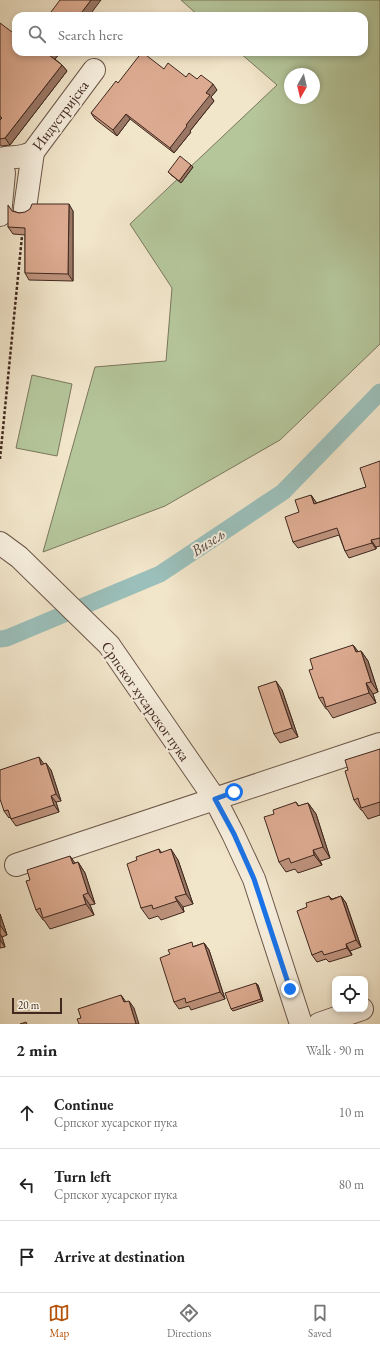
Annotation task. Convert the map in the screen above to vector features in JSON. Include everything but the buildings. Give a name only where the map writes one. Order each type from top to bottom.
[{"type":"street","name":"Индустријска","points":[[0,161],[5,158],[22,157],[33,152],[94,70]]},
{"type":"street","points":[[25,208],[33,152]]},
{"type":"street","points":[[0,161],[4,173],[0,215]]},
{"type":"street","name":"Српског хусарског пука","points":[[0,543],[19,557],[109,645],[215,799],[234,834],[254,879],[301,1024]]},
{"type":"street","points":[[16,865],[380,744]]},
{"type":"street","points":[[368,1008],[380,1003]]},
{"type":"street","points":[[319,1024],[355,1012]]},
{"type":"path","points":[[0,459],[22,236]]},
{"type":"green space","points":[[181,0],[380,0],[380,344],[280,440],[165,506],[43,552],[95,367],[166,361],[172,288],[130,224],[277,85],[244,56],[368,56],[368,12],[194,12]]},
{"type":"green space","points":[[32,375],[72,384],[57,456],[16,448]]},
{"type":"waterway","name":"Визељ","points":[[0,639],[7,638],[160,574],[283,492],[380,392]]},
{"type":"route","points":[[234,792],[215,799],[234,834],[254,879],[290,989]]}]
